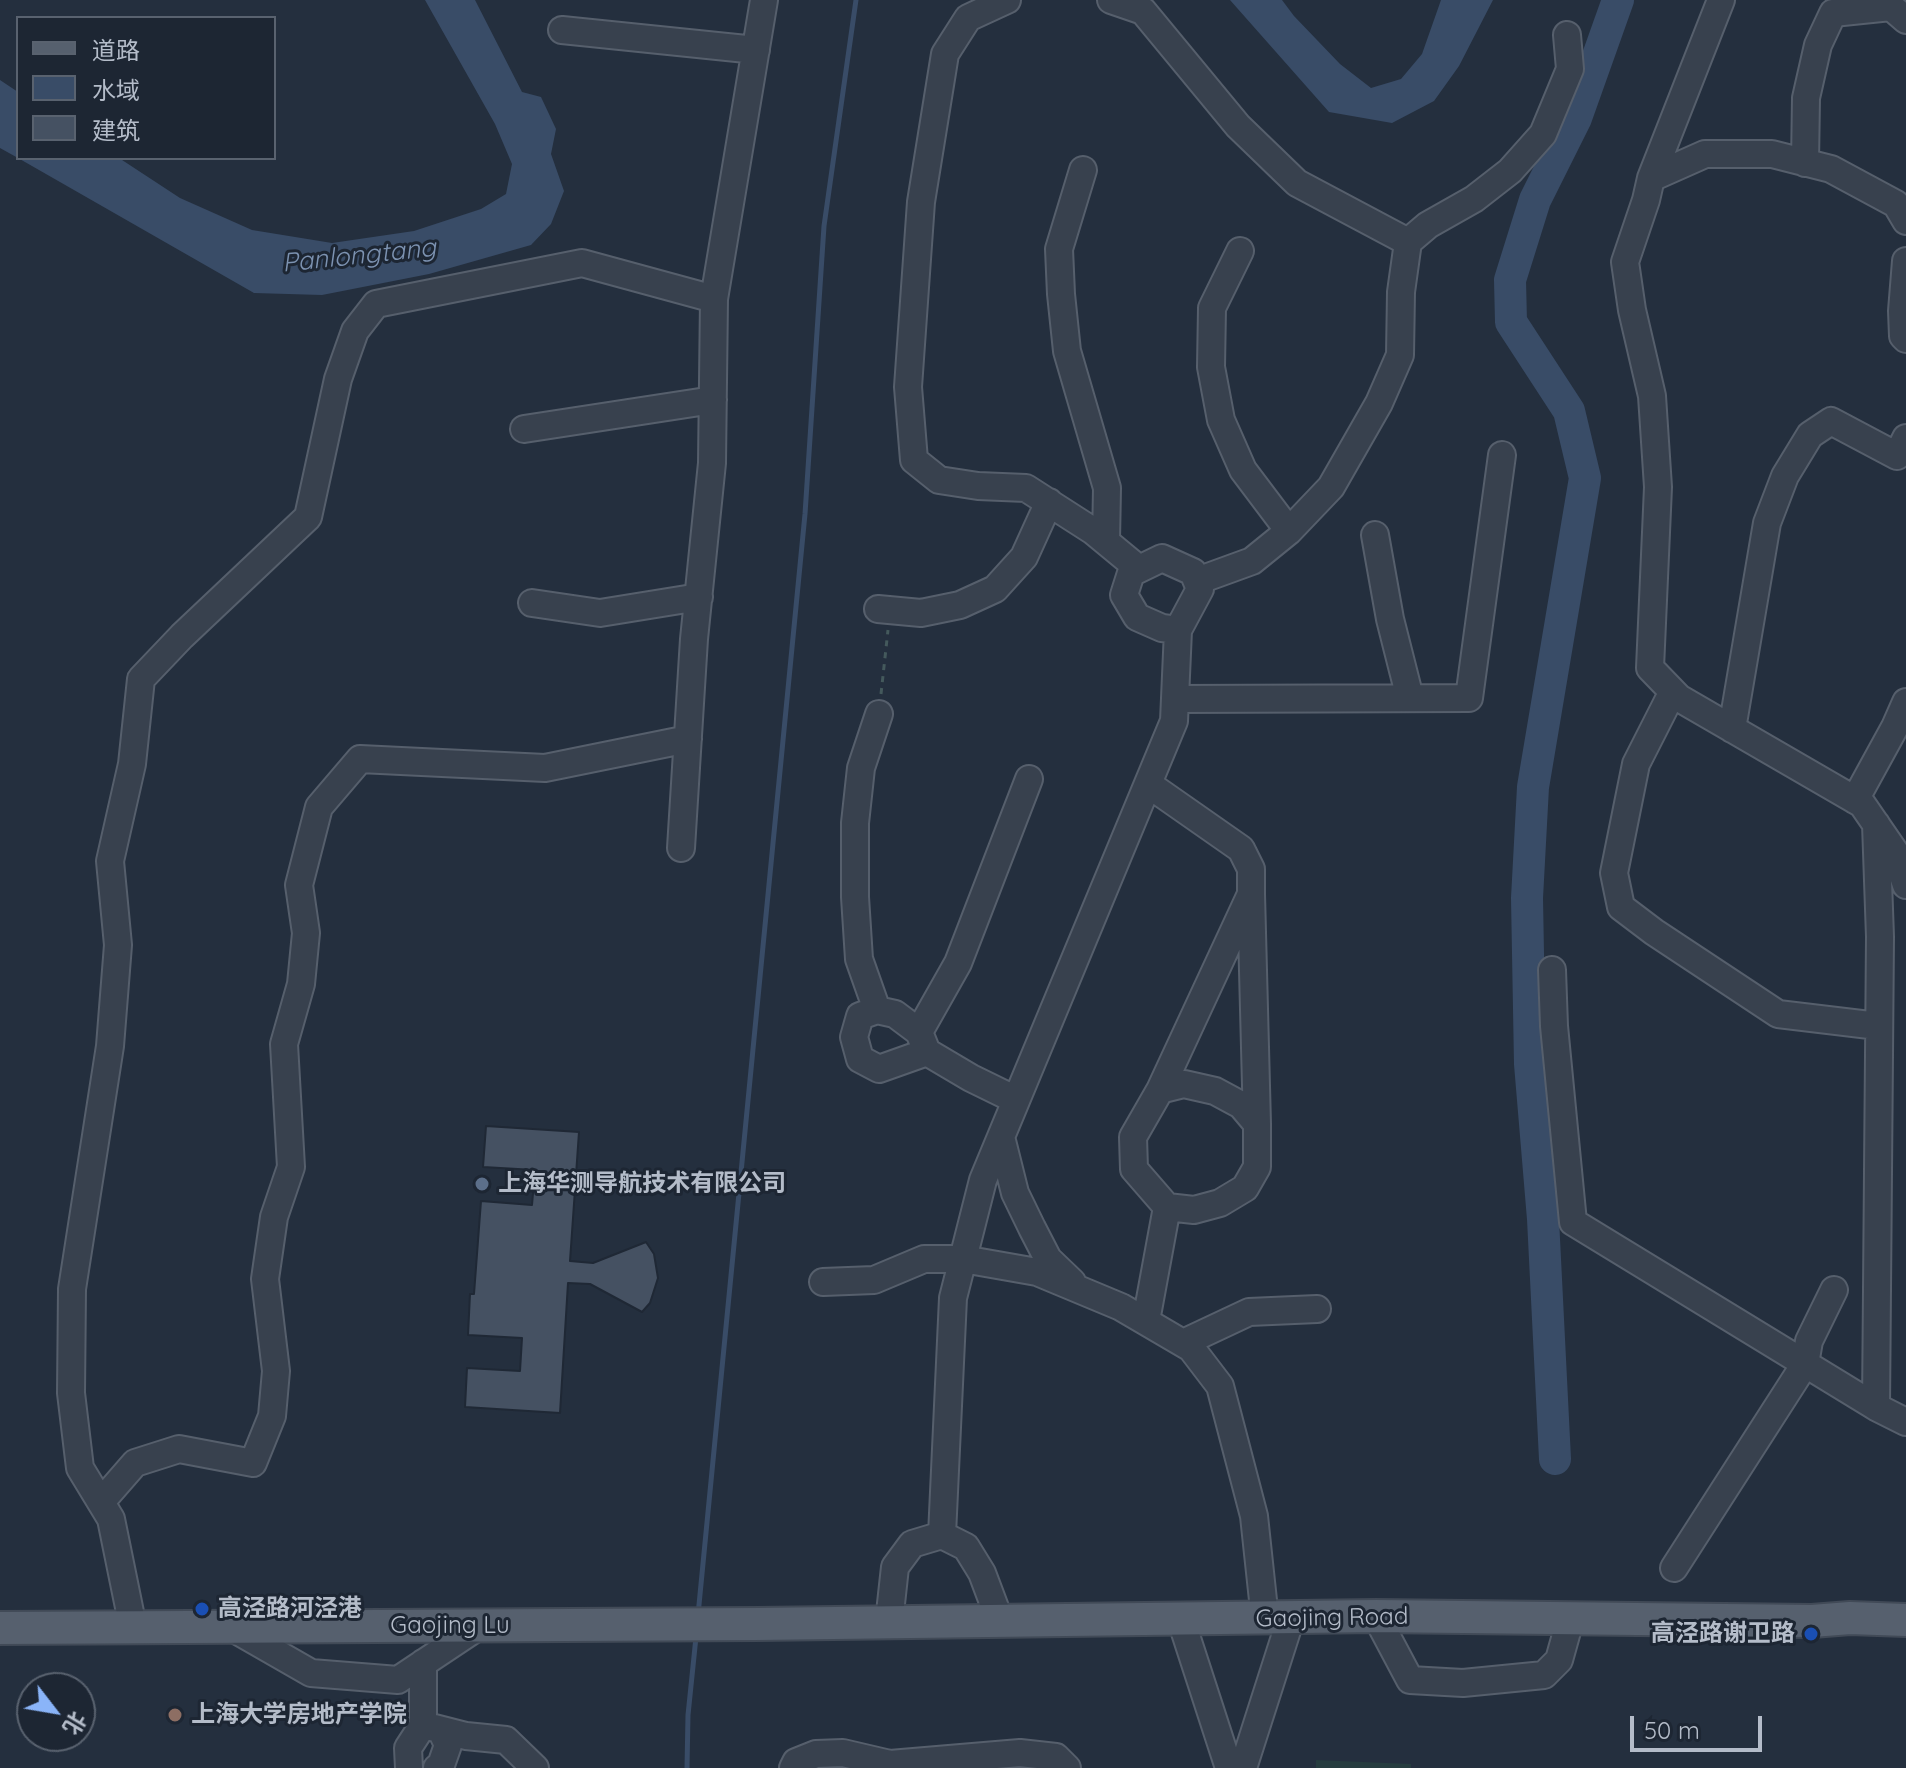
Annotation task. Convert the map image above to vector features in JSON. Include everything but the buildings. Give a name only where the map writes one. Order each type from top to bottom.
[{"type":"main road","name":"Gaojing Road","points":[[757,1624],[1376,1616],[1906,1620]]},
{"type":"main road","name":"Gaojing Lu","points":[[0,1628],[757,1624]]},
{"type":"street","points":[[681,848],[712,463],[714,299],[764,0]]},
{"type":"street","points":[[1007,0],[968,18],[945,54],[921,202],[908,387],[914,460],[939,480],[978,486],[1026,488],[1106,541],[1139,569]]},
{"type":"street","points":[[1111,0],[1143,11],[1238,126],[1297,183],[1408,242]]},
{"type":"street","points":[[1721,0],[1651,178],[1625,262],[1653,411],[1658,487],[1650,668],[1679,698],[1862,804],[1895,852],[1906,885]]},
{"type":"street","points":[[1805,163],[1806,98],[1818,45],[1833,13],[1891,7],[1906,20]]},
{"type":"street","points":[[562,30],[756,50]]},
{"type":"street","points":[[1197,581],[1252,561],[1289,531],[1331,487],[1379,403],[1400,355],[1401,292],[1408,242],[1428,225],[1474,199],[1510,171],[1543,134],[1570,69],[1567,35]]},
{"type":"street","points":[[1651,178],[1705,154],[1772,154],[1831,169],[1896,204],[1905,216]]},
{"type":"street","points":[[1083,170],[1059,249],[1061,294],[1067,351],[1107,488],[1106,541]]},
{"type":"street","points":[[1240,251],[1212,308],[1211,367],[1221,420],[1243,470],[1289,531]]},
{"type":"street","points":[[1906,261],[1902,311],[1903,336],[1906,339]]},
{"type":"street","points":[[133,1627],[111,1519],[80,1468],[71,1393],[72,1289],[110,1046],[118,945],[110,861],[132,764],[141,679],[308,517],[338,379],[355,331],[376,304],[582,263],[714,299]]},
{"type":"street","points":[[524,429],[713,400]]},
{"type":"street","points":[[1732,729],[1767,523],[1785,476],[1810,435],[1831,421],[1897,456],[1906,438]]},
{"type":"street","points":[[1175,699],[1469,698],[1502,455]]},
{"type":"street","points":[[884,610],[921,613],[960,605],[995,589],[1024,557],[1049,502]]},
{"type":"street","points":[[1375,535],[1390,619],[1410,698]]},
{"type":"street","points":[[942,1535],[953,1298],[983,1180],[1174,721],[1178,630],[1200,589],[1193,572],[1162,558],[1131,573],[1124,595],[1137,617],[1162,628],[1178,630]]},
{"type":"street","points":[[532,603],[600,613],[699,597]]},
{"type":"street","points":[[1668,701],[1636,764],[1614,873],[1621,907],[1778,1014],[1878,1026]]},
{"type":"street","points":[[1855,800],[1906,702]]},
{"type":"street","points":[[877,1010],[859,959],[855,823],[861,768],[879,714]]},
{"type":"street","points":[[101,1502],[135,1463],[179,1449],[253,1463],[272,1416],[276,1371],[265,1279],[274,1217],[291,1167],[284,1044],[301,984],[306,933],[299,885],[319,807],[360,759],[545,768],[688,739]]},
{"type":"street","points":[[1016,1100],[971,1078],[923,1042],[895,1014],[877,1010],[860,1016],[854,1037],[860,1059],[879,1069],[923,1042],[958,963],[1029,779]]},
{"type":"street","points":[[1148,784],[1241,849],[1251,869],[1257,1167],[1245,1188],[1220,1203],[1194,1210],[1167,1207],[1134,1169],[1133,1137],[1160,1090],[1251,894]]},
{"type":"street","points":[[1876,824],[1880,937],[1876,1407]]},
{"type":"street","points":[[1552,970],[1554,1026],[1573,1222],[1876,1407],[1906,1422]]},
{"type":"street","points":[[1160,1090],[1184,1084],[1215,1091],[1241,1105],[1257,1124]]},
{"type":"street","points":[[1001,1137],[1015,1193],[1048,1259],[1080,1290]]},
{"type":"street","points":[[1146,1321],[1167,1207]]},
{"type":"street","points":[[823,1282],[874,1280],[924,1259],[963,1259],[1037,1272],[1121,1307],[1191,1348],[1220,1386],[1278,1618],[1243,1768]]},
{"type":"street","points":[[1674,1568],[1805,1364],[1809,1341],[1834,1290]]},
{"type":"street","points":[[1183,1343],[1249,1312],[1317,1309]]},
{"type":"street","points":[[889,1622],[895,1567],[912,1544],[942,1535],[966,1547],[982,1573],[1000,1621]]},
{"type":"street","points":[[1376,1616],[1410,1680],[1463,1683],[1544,1675],[1559,1660],[1571,1617]]},
{"type":"street","points":[[1181,1620],[1229,1768]]},
{"type":"street","points":[[229,1626],[311,1673],[398,1680],[479,1626]]},
{"type":"street","points":[[423,1663],[432,1728],[448,1745],[437,1768]]},
{"type":"street","points":[[407,1768],[408,1748],[432,1728]]},
{"type":"street","points":[[432,1728],[466,1736],[506,1740],[535,1768]]},
{"type":"street","points":[[793,1768],[796,1762],[816,1754],[843,1753],[890,1764],[1020,1753],[1056,1757],[1067,1768]]},
{"type":"path","points":[[879,714],[884,610]]},
{"type":"green space","points":[[1316,1760],[1411,1764],[1411,1768],[1316,1768]]},
{"type":"water","name":"Panlongtang","points":[[425,0],[475,0],[522,92],[541,97],[556,129],[551,154],[564,191],[551,224],[531,245],[429,274],[322,295],[254,293],[21,160],[122,160],[180,198],[252,230],[332,243],[414,231],[481,209],[506,194],[512,164],[495,124]]},
{"type":"water","points":[[1230,0],[1282,0],[1340,64],[1371,88],[1401,79],[1422,54],[1441,0],[1493,0],[1459,66],[1434,101],[1392,123],[1329,112]]},
{"type":"water","points":[[0,80],[16,91],[16,157],[0,148]]},
{"type":"waterway","points":[[698,1615],[805,514],[824,226],[856,0]]},
{"type":"waterway","points":[[1555,1459],[1543,1219],[1530,1064],[1527,898],[1533,787],[1585,478],[1569,411],[1511,322],[1510,280],[1535,200],[1576,118],[1618,0]]},
{"type":"waterway","points":[[687,1768],[688,1715],[696,1637]]},
{"type":"place","name":"上海华测导航技术有限公司","points":[[482,1184]]},
{"type":"place","name":"高泾路河泾港","points":[[202,1609]]},
{"type":"place","name":"高泾路谢卫路","points":[[1811,1634]]},
{"type":"place","name":"上海大学房地产学院","points":[[175,1715]]}]
